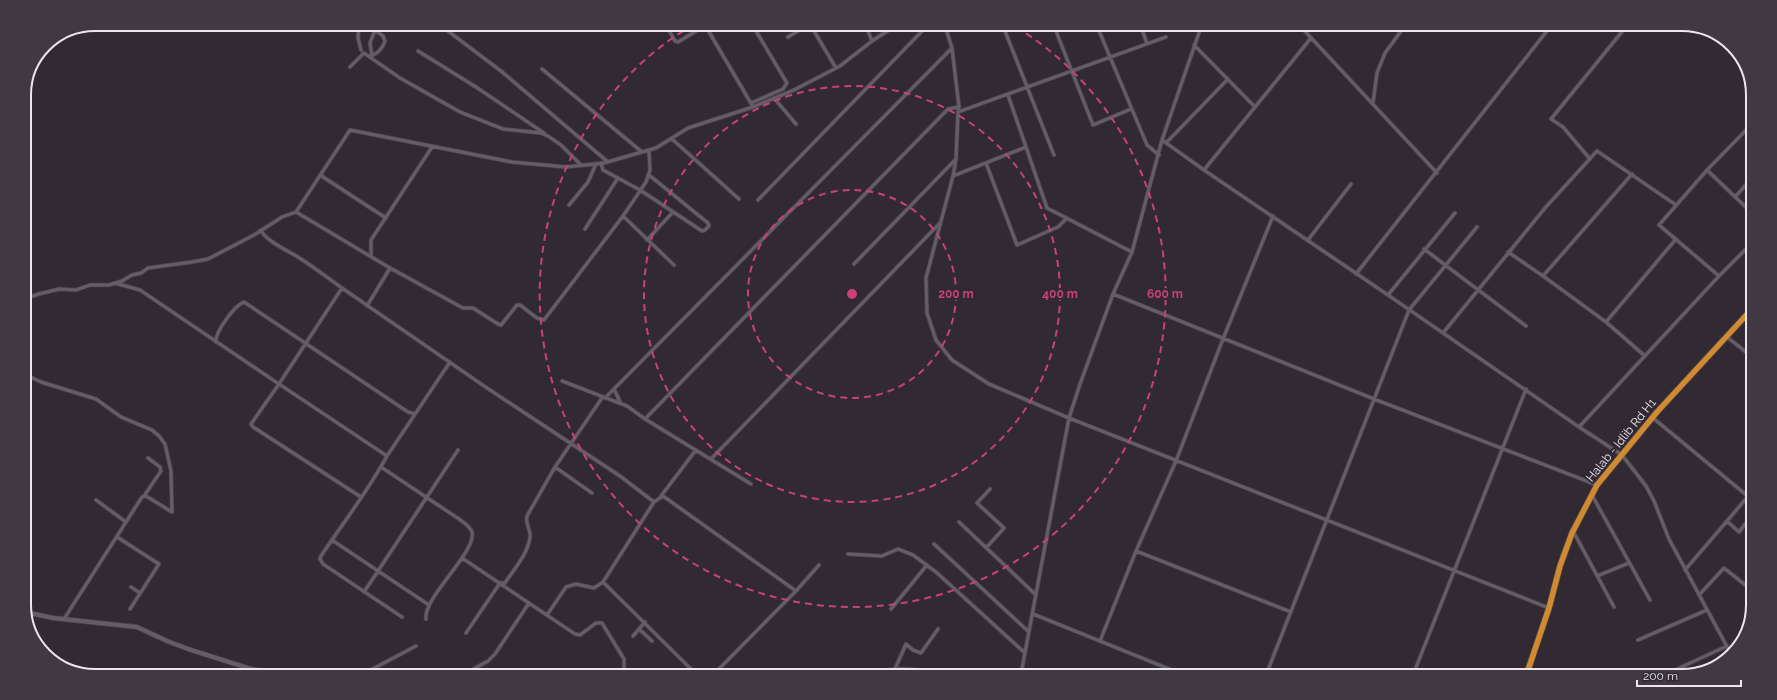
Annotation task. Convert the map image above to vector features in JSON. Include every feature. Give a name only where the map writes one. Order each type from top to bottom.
[{"type":"highway","name":"Halab - Idlib Rd H1","points":[[1528,669],[1549,608],[1560,566],[1573,531],[1597,485],[1653,417],[1746,316]]},
{"type":"street","points":[[359,31],[358,38],[361,50]]},
{"type":"street","points":[[371,56],[370,43],[375,31]]},
{"type":"street","points":[[371,56],[384,45],[385,41],[383,36],[376,31]]},
{"type":"street","points":[[448,31],[501,71],[608,162]]},
{"type":"street","points":[[669,31],[675,41],[678,42],[697,31]]},
{"type":"street","points":[[708,31],[752,105]]},
{"type":"street","points":[[752,105],[783,89],[787,83],[756,31]]},
{"type":"street","points":[[788,37],[798,31]]},
{"type":"street","points":[[814,31],[836,68]]},
{"type":"street","points":[[868,31],[872,40]]},
{"type":"street","points":[[31,297],[59,289],[76,290],[90,286],[115,283],[132,275],[141,274],[148,268],[208,259],[219,254],[282,217],[296,212],[350,130],[512,162],[566,167],[608,162],[649,150],[672,139],[688,128],[774,98],[836,68],[872,40],[887,31]]},
{"type":"street","points":[[758,200],[922,31]]},
{"type":"street","points":[[947,31],[952,48],[959,107],[956,159],[953,176],[926,278],[927,313],[936,340],[952,360],[989,384],[1069,418],[1549,608]]},
{"type":"street","points":[[1005,31],[1054,155]]},
{"type":"street","points":[[1056,31],[1093,125],[1131,109]]},
{"type":"street","points":[[1099,31],[1147,145],[1159,155]]},
{"type":"street","points":[[1143,31],[1147,44]]},
{"type":"street","points":[[1022,669],[1069,418],[1113,294],[1132,252],[1162,140],[1199,31]]},
{"type":"street","points":[[1305,31],[1373,103],[1436,173]]},
{"type":"street","points":[[1373,103],[1377,73],[1386,53],[1401,31]]},
{"type":"street","points":[[1356,274],[1548,31]]},
{"type":"street","points":[[1590,159],[1563,127],[1551,119],[1623,31]]},
{"type":"street","points":[[958,112],[1166,37]]},
{"type":"street","points":[[1204,170],[1311,38]]},
{"type":"street","points":[[1194,45],[1255,107]]},
{"type":"street","points":[[466,633],[500,583],[505,583],[526,552],[530,535],[526,523],[528,516],[570,443],[604,398],[952,48]]},
{"type":"street","points":[[418,51],[476,87],[561,145],[581,165]]},
{"type":"street","points":[[350,67],[364,53],[371,56],[400,78],[460,112],[503,129],[541,133],[548,136]]},
{"type":"street","points":[[542,69],[642,152]]},
{"type":"street","points":[[1166,143],[1228,79]]},
{"type":"street","points":[[1008,95],[1047,208],[1132,252]]},
{"type":"street","points":[[774,98],[796,124]]},
{"type":"street","points":[[645,420],[948,109],[959,107]]},
{"type":"street","points":[[1719,276],[1658,225],[1707,170],[1746,130]]},
{"type":"street","points":[[672,139],[739,199]]},
{"type":"street","points":[[1162,140],[1622,455],[1646,486],[1654,501],[1669,539],[1728,649]]},
{"type":"street","points":[[371,255],[371,240],[432,147]]},
{"type":"street","points":[[953,176],[1026,147]]},
{"type":"street","points":[[296,212],[371,255],[390,268],[463,308],[474,308],[498,324],[501,324],[516,305],[520,305],[537,318],[544,320],[623,216],[640,190],[649,175],[651,163],[649,150]]},
{"type":"street","points":[[1443,333],[1545,208],[1597,151],[1676,205]]},
{"type":"street","points":[[854,264],[956,159]]},
{"type":"street","points":[[601,163],[602,169],[640,190],[702,231],[705,231],[709,226],[708,223],[649,175]]},
{"type":"street","points":[[986,163],[1017,245],[1058,227],[1067,218]]},
{"type":"street","points":[[569,205],[588,182],[596,164]]},
{"type":"street","points":[[1707,170],[1746,207]]},
{"type":"street","points":[[321,174],[323,177],[386,218]]},
{"type":"street","points":[[1543,276],[1632,174]]},
{"type":"street","points":[[585,229],[618,178]]},
{"type":"street","points":[[1308,240],[1351,184]]},
{"type":"street","points":[[1735,197],[1746,185]]},
{"type":"street","points":[[647,240],[673,212]]},
{"type":"street","points":[[1388,295],[1424,249],[1455,213]]},
{"type":"street","points":[[623,216],[674,265]]},
{"type":"street","points":[[1100,641],[1136,551],[1176,460],[1223,338],[1273,216]]},
{"type":"street","points":[[711,458],[941,222]]},
{"type":"street","points":[[1268,669],[1409,310],[1477,227]]},
{"type":"street","points":[[261,230],[262,234],[302,259],[450,362],[620,476],[654,502]]},
{"type":"street","points":[[1606,322],[1676,239]]},
{"type":"street","points":[[1424,249],[1526,326]]},
{"type":"street","points":[[1580,427],[1719,276],[1746,249]]},
{"type":"street","points":[[1508,252],[1606,322],[1646,356]]},
{"type":"street","points":[[368,306],[390,268]]},
{"type":"street","points":[[115,283],[140,290],[387,456]]},
{"type":"street","points":[[342,288],[251,424],[253,427],[361,497]]},
{"type":"street","points":[[1113,294],[1374,399],[1597,485]]},
{"type":"street","points":[[216,342],[216,337],[227,319],[239,304],[244,302],[408,412],[415,414]]},
{"type":"street","points":[[1727,337],[1746,352]]},
{"type":"street","points":[[402,617],[320,562],[321,556],[450,362]]},
{"type":"street","points":[[31,377],[41,382],[96,399],[121,417],[152,430],[159,436],[165,444],[171,471],[172,512],[144,496]]},
{"type":"street","points":[[562,381],[627,406],[645,420],[711,458],[751,484]]},
{"type":"street","points":[[614,389],[621,404]]},
{"type":"street","points":[[1415,669],[1526,389]]},
{"type":"street","points":[[1653,417],[1746,494]]},
{"type":"street","points":[[364,592],[458,450]]},
{"type":"street","points":[[547,614],[566,587],[576,584],[594,588],[603,582],[654,502],[661,497],[696,450]]},
{"type":"street","points":[[64,619],[126,522],[161,471],[160,467],[148,458]]},
{"type":"street","points":[[381,467],[428,497],[470,528],[473,537],[462,558],[429,605],[426,612],[426,619]]},
{"type":"street","points":[[555,467],[592,493]]},
{"type":"street","points":[[986,548],[1004,528],[977,503],[990,489]]},
{"type":"street","points":[[1592,495],[1650,600]]},
{"type":"street","points":[[661,497],[663,496],[796,591]]},
{"type":"street","points":[[1685,570],[1746,499]]},
{"type":"street","points":[[96,500],[126,522]]},
{"type":"street","points":[[1727,521],[1739,532],[1746,523]]},
{"type":"street","points":[[959,522],[1036,595]]},
{"type":"street","points":[[1573,531],[1614,607]]},
{"type":"street","points":[[117,537],[159,564],[130,609]]},
{"type":"street","points":[[332,540],[429,605]]},
{"type":"street","points":[[934,544],[1029,632]]},
{"type":"street","points":[[848,554],[882,556],[898,549],[913,555],[927,565],[1025,653]]},
{"type":"street","points":[[1136,551],[1291,612]]},
{"type":"street","points":[[462,558],[576,634],[582,634],[597,622],[602,623],[624,659],[624,669]]},
{"type":"street","points":[[1597,576],[1630,563]]},
{"type":"street","points":[[719,669],[796,591],[819,565]]},
{"type":"street","points":[[891,609],[927,565]]},
{"type":"street","points":[[1699,595],[1724,568],[1746,586]]},
{"type":"street","points":[[603,582],[691,669]]},
{"type":"street","points":[[131,587],[140,593]]},
{"type":"street","points":[[473,669],[488,661],[495,654],[530,602]]},
{"type":"street","points":[[1638,640],[1707,610]]},
{"type":"street","points":[[31,613],[64,619],[138,627],[188,649],[252,669]]},
{"type":"street","points":[[1032,614],[1169,669]]},
{"type":"street","points":[[633,636],[645,622]]},
{"type":"street","points":[[639,629],[652,641]]},
{"type":"street","points":[[895,669],[906,644],[913,650],[922,653],[938,630]]},
{"type":"street","points":[[373,669],[416,646]]},
{"type":"street","points":[[1677,669],[1726,646]]}]
